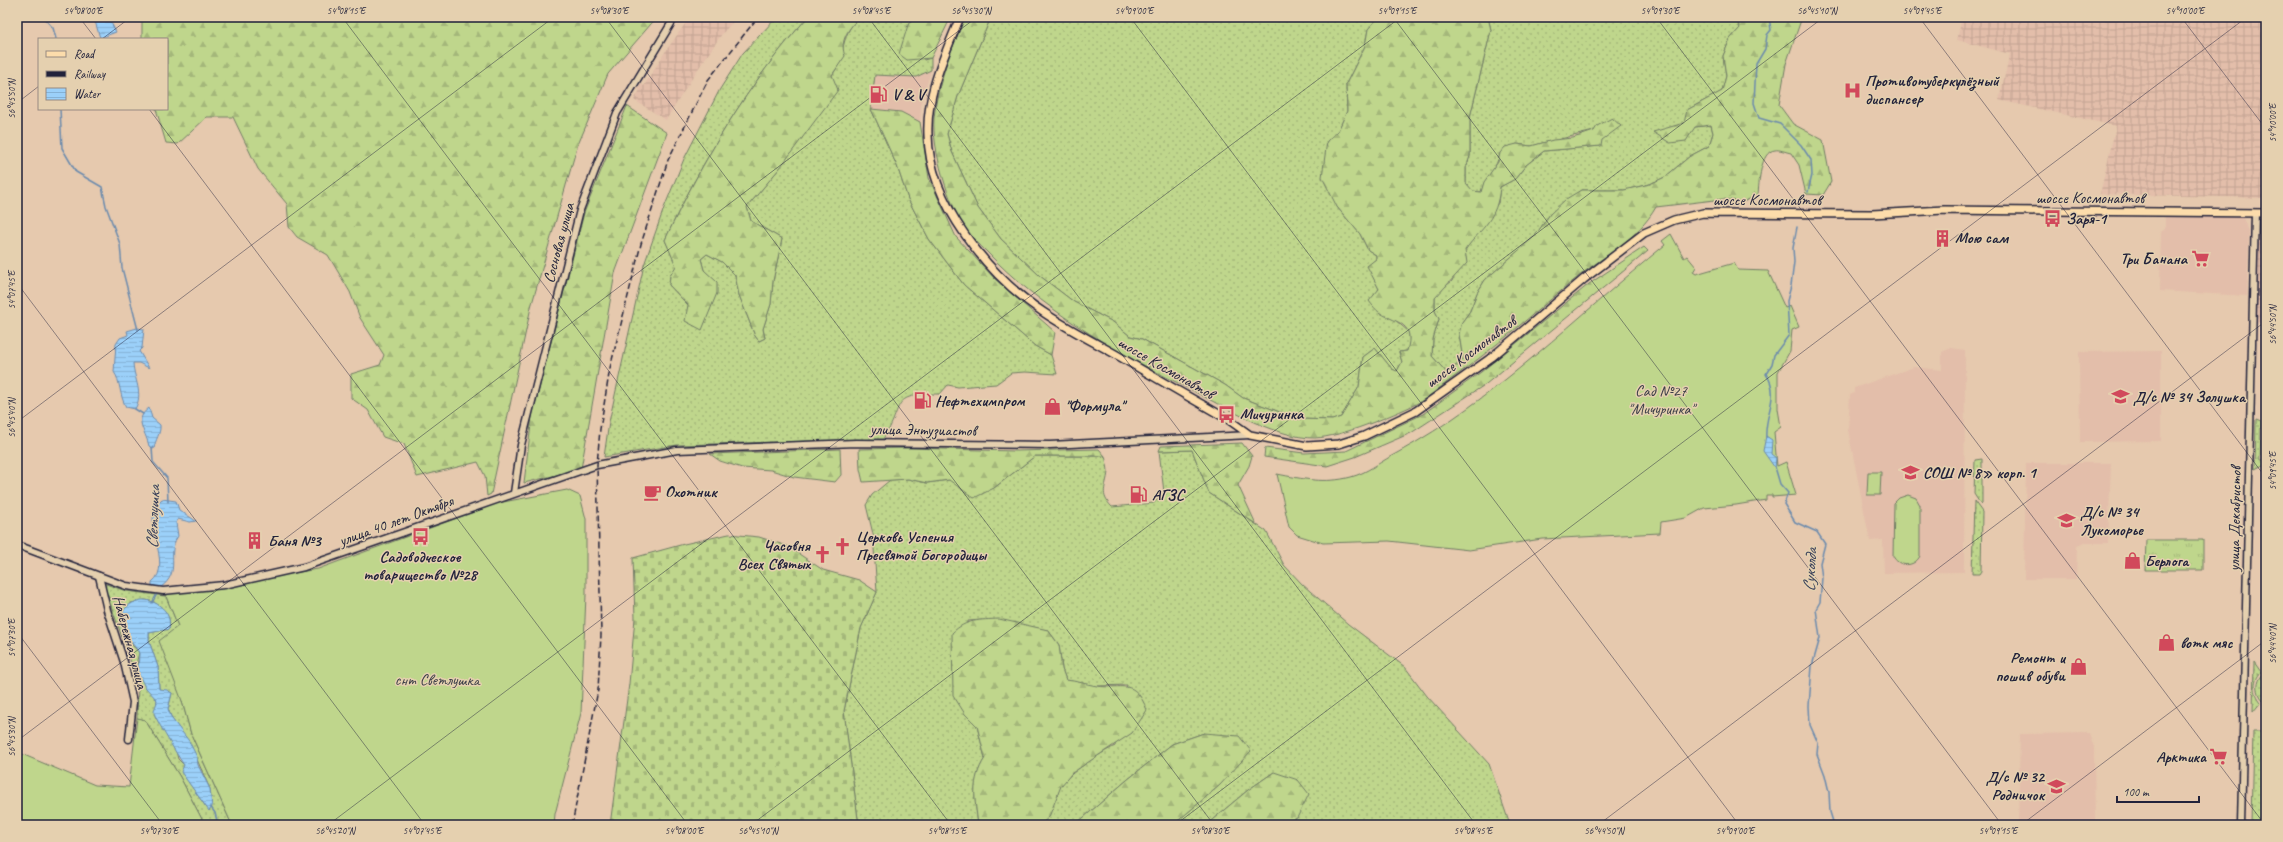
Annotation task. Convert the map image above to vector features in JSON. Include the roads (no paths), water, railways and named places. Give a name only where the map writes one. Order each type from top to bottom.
[{"type":"main road","name":"шоссе Космонавтов","points":[[960,17],[937,75],[931,99],[928,136],[935,173],[948,207],[961,230],[981,256],[1042,312],[1250,435],[1307,446],[1339,444],[1364,436],[1416,411],[1492,357],[1584,279],[1644,233],[1681,218],[1703,214],[1872,214],[1944,210],[2266,213]]},
{"type":"street","name":"Сосновая улица","points":[[514,493],[521,445],[580,210],[617,113],[675,17]]},
{"type":"street","name":"улица Декабристов","points":[[2241,825],[2255,213]]},
{"type":"street","name":"улица Энтузиастов","points":[[597,465],[677,450],[856,443],[1050,445],[1250,435]]},
{"type":"street","name":"улица 40 лет Октября","points":[[17,545],[126,586],[163,591],[224,585],[304,567],[597,465]]},
{"type":"street","name":"Набережная улица","points":[[99,576],[107,610],[124,662],[133,702],[129,739]]},
{"type":"water","points":[[108,17],[116,32],[100,38],[95,21]]},
{"type":"water","points":[[137,328],[144,329],[142,348],[139,351],[149,368],[139,363],[133,363],[139,392],[138,403],[135,409],[126,407],[114,372],[116,344],[120,338],[128,335],[127,331]]},
{"type":"water","points":[[149,408],[152,418],[160,425],[160,431],[154,449],[149,446],[141,421],[144,412]]},
{"type":"water","points":[[1766,436],[1772,440],[1771,454],[1776,458],[1775,468],[1763,451]]},
{"type":"water","points":[[162,499],[176,501],[179,510],[196,521],[190,522],[178,519],[176,523],[178,536],[174,543],[171,575],[167,582],[160,588],[152,585],[152,582],[158,574],[160,565],[153,518],[155,507]]},
{"type":"water","points":[[141,600],[147,600],[158,604],[166,612],[170,623],[169,629],[149,633],[149,641],[158,667],[159,689],[167,690],[172,693],[168,709],[172,719],[189,741],[197,757],[198,765],[210,789],[212,807],[209,811],[181,772],[184,765],[155,716],[154,711],[157,700],[145,687],[138,673],[139,653],[125,635],[122,627],[121,616],[123,612],[130,604]]},
{"type":"waterway","name":"Светлушка","points":[[43,17],[53,28],[56,38]]},
{"type":"waterway","name":"Суколда","points":[[1769,17],[1771,30],[1767,35],[1765,49],[1756,64],[1754,103],[1759,118],[1780,124],[1801,145],[1811,160],[1812,175],[1808,192]]},
{"type":"waterway","name":"Светлушка","points":[[60,110],[62,148],[76,172],[102,187],[106,206],[120,244],[122,268],[138,330]]},
{"type":"waterway","name":"Суколда","points":[[1766,437],[1767,420],[1772,397],[1772,389],[1766,374],[1772,364],[1774,355],[1789,335],[1787,301],[1791,286],[1794,262],[1793,248],[1797,227]]},
{"type":"waterway","name":"Светлушка","points":[[135,409],[143,414]]},
{"type":"waterway","name":"Светлушка","points":[[152,447],[153,462],[167,478],[168,502]]},
{"type":"waterway","name":"Суколда","points":[[1775,467],[1780,484],[1788,493],[1784,504],[1795,522],[1817,532],[1825,544],[1820,563],[1822,578],[1820,602],[1816,609],[1820,638],[1812,666],[1809,706],[1810,725],[1818,743],[1817,754],[1825,775],[1829,792],[1830,812],[1834,825]]},
{"type":"waterway","name":"Светлушка","points":[[152,603],[158,592]]},
{"type":"waterway","name":"Светлушка","points":[[210,806],[215,813],[218,825]]},
{"type":"railway","points":[[572,825],[598,690],[601,635],[597,465],[600,429],[610,368],[641,244],[668,160],[708,80],[758,17]]},
{"type":"place","name":"Противотуберкулёзный диспансер","points":[[1852,90]]},
{"type":"place","name":"V & V","points":[[879,95]]},
{"type":"place","name":"Заря-1","points":[[2053,219]]},
{"type":"place","name":"Мою сам","points":[[1942,238]]},
{"type":"place","name":"Три Банана","points":[[2200,259]]},
{"type":"place","name":"Д/с № 34 Золушка","points":[[2120,397]]},
{"type":"place","name":"Нефтехимпром","points":[[922,401]]},
{"type":"place","name":"\"Формула\"","points":[[1052,406]]},
{"type":"place","name":"Мичуринка","points":[[1227,414]]},
{"type":"place","name":"СОШ № 8» корп. 1","points":[[1910,473]]},
{"type":"place","name":"Охотник","points":[[652,492]]},
{"type":"place","name":"АГЗС","points":[[1139,495]]},
{"type":"place","name":"Д/с № 34 Лукоморье","points":[[2067,521]]},
{"type":"place","name":"Садоводческое товарищество №28","points":[[420,536]]},
{"type":"place","name":"Баня №3","points":[[255,541]]},
{"type":"place","name":"Церковь Успения Пресвятой Богородицы","points":[[843,546]]},
{"type":"place","name":"Часовня Всех Святых","points":[[823,555]]},
{"type":"place","name":"Берлога","points":[[2132,561]]},
{"type":"place","name":"вотк мяс","points":[[2167,643]]},
{"type":"place","name":"Ремонт и пошив обуви","points":[[2078,667]]},
{"type":"place","name":"Арктика","points":[[2219,757]]},
{"type":"place","name":"Д/с № 32 Родничок","points":[[2057,786]]},
{"type":"park label","name":"Сад №27 \"Мичуринка\"","points":[[1661,400]]},
{"type":"park label","name":"снт Светлушка","points":[[437,680]]}]
